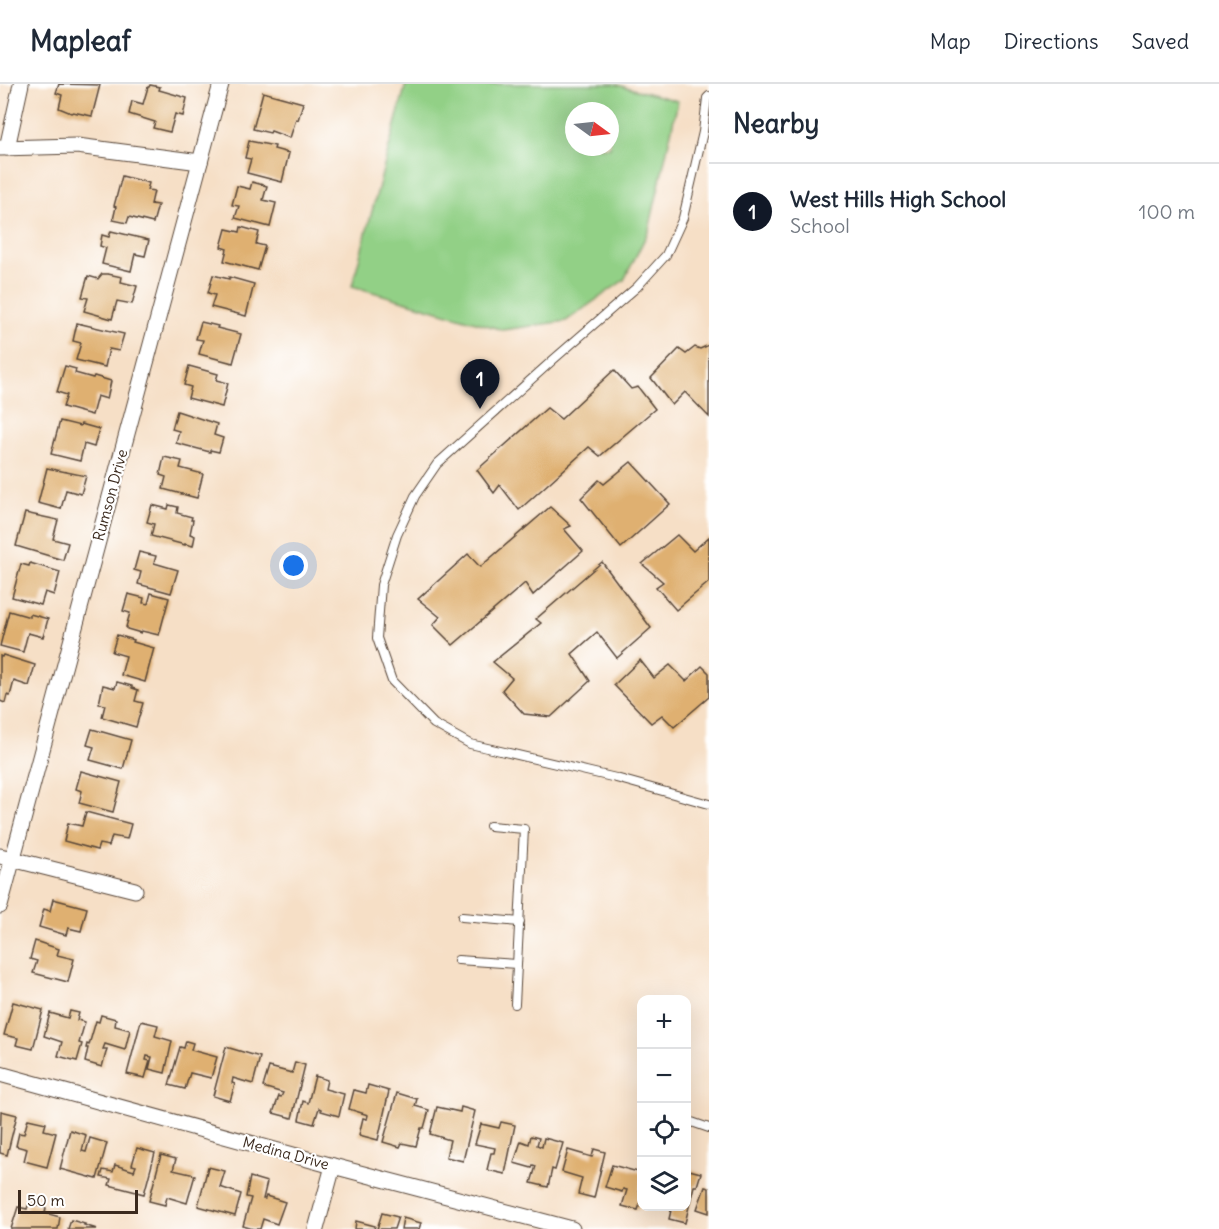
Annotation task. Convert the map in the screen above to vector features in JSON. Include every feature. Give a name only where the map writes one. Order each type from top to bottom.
[{"type":"street","points":[[21,84],[3,148],[77,146],[200,162]]},
{"type":"street","name":"Rumson Drive","points":[[0,906],[6,858],[221,84]]},
{"type":"street","points":[[6,858],[135,890]]},
{"type":"street","name":"Medina Drive","points":[[0,1074],[572,1229]]},
{"type":"street","points":[[316,1229],[333,1166]]},
{"type":"lane","points":[[709,96],[683,218],[666,255],[637,287],[436,464],[415,496],[397,535],[381,585],[377,638],[392,681],[434,724],[470,744],[616,778],[709,804]]},
{"type":"lane","points":[[490,826],[524,829],[515,1004]]},
{"type":"lane","points":[[462,917],[520,922]]},
{"type":"lane","points":[[458,960],[517,964]]},
{"type":"lane","points":[[691,1121],[709,1128]]},
{"type":"green space","points":[[406,84],[614,84],[678,101],[649,230],[624,280],[566,321],[503,330],[352,286]]},
{"type":"building","points":[[59,84],[100,85],[92,116],[71,113],[59,108],[62,95],[56,93]]},
{"type":"building","points":[[150,85],[187,98],[183,116],[175,114],[170,132],[153,128],[155,122],[129,114],[132,101],[143,104]]},
{"type":"building","points":[[263,92],[303,103],[290,138],[271,131],[270,133],[253,129]]},
{"type":"building","points":[[249,141],[275,146],[274,149],[289,153],[282,182],[247,173],[251,159],[245,158]]},
{"type":"building","points":[[122,176],[149,183],[147,190],[154,191],[151,204],[158,205],[153,223],[129,217],[127,223],[113,220],[116,207],[114,206]]},
{"type":"building","points":[[252,182],[267,186],[263,200],[276,203],[270,227],[235,218],[239,206],[232,205],[237,186],[250,189]]},
{"type":"building","points":[[241,227],[259,232],[256,244],[265,246],[258,270],[224,261],[227,249],[221,247],[226,229],[240,232]]},
{"type":"building","points":[[111,231],[149,240],[145,256],[135,254],[131,271],[102,264],[106,248],[100,246],[102,235],[109,237]]},
{"type":"building","points":[[102,274],[122,277],[121,282],[137,286],[132,304],[117,301],[112,319],[84,311],[88,298],[82,297],[88,276],[98,279]]},
{"type":"building","points":[[213,275],[254,284],[246,316],[211,307],[215,295],[208,293]]},
{"type":"building","points":[[201,322],[241,334],[233,363],[199,354],[203,340],[196,339]]},
{"type":"building","points":[[77,323],[124,334],[119,351],[109,349],[105,367],[76,360],[81,343],[73,341]]},
{"type":"building","points":[[709,345],[709,417],[685,392],[672,405],[651,378],[679,349],[686,354],[695,347],[700,349]]},
{"type":"building","points":[[65,366],[76,369],[75,373],[111,381],[107,399],[97,396],[92,415],[63,407],[67,395],[57,392]]},
{"type":"building","points":[[189,366],[218,374],[216,380],[228,383],[222,407],[188,398],[191,387],[184,385]]},
{"type":"building","points":[[614,370],[631,389],[638,387],[655,409],[600,456],[589,447],[519,510],[500,485],[494,493],[477,470],[547,408],[561,419]]},
{"type":"building","points":[[177,411],[217,424],[214,435],[223,438],[219,452],[210,450],[210,452],[176,443],[179,431],[172,429]]},
{"type":"building","points":[[60,421],[99,429],[94,447],[84,444],[80,461],[51,454]]},
{"type":"building","points":[[164,457],[182,461],[180,468],[203,474],[197,498],[163,489],[166,477],[160,475]]},
{"type":"building","points":[[631,462],[670,504],[621,548],[581,498],[599,480],[604,484]]},
{"type":"building","points":[[47,468],[86,476],[81,494],[66,490],[61,509],[38,503]]},
{"type":"building","points":[[152,505],[168,509],[169,505],[178,507],[177,513],[192,517],[190,534],[195,536],[193,546],[151,536],[154,524],[147,522]]},
{"type":"building","points":[[550,507],[571,526],[564,529],[583,551],[533,595],[525,583],[453,645],[433,625],[440,617],[418,599],[468,554],[480,567]]},
{"type":"building","points":[[25,513],[58,520],[53,539],[68,543],[63,560],[16,546]]},
{"type":"building","points":[[677,535],[693,551],[709,537],[709,582],[676,610],[656,587],[663,582],[642,564]]},
{"type":"building","points":[[139,552],[156,556],[154,563],[178,570],[171,593],[138,584],[141,572],[134,570]]},
{"type":"building","points":[[602,562],[651,628],[617,658],[597,632],[572,654],[590,681],[551,717],[524,714],[502,690],[512,678],[493,662],[541,623],[536,619]]},
{"type":"building","points":[[30,563],[60,572],[54,595],[45,592],[41,605],[12,597],[21,564],[29,566]]},
{"type":"building","points":[[151,593],[169,598],[159,635],[127,629],[130,613],[123,611],[128,594],[144,598],[143,603],[148,604]]},
{"type":"building","points":[[9,611],[48,619],[43,637],[28,633],[23,652],[0,646]]},
{"type":"building","points":[[117,635],[154,648],[145,682],[121,675],[126,656],[112,652]]},
{"type":"building","points":[[0,656],[35,665],[29,686],[14,681],[10,696],[7,695],[5,703],[0,701]]},
{"type":"building","points":[[640,660],[654,678],[670,665],[686,681],[702,666],[709,673],[709,697],[674,727],[662,715],[651,723],[614,685]]},
{"type":"building","points":[[117,682],[138,690],[135,701],[143,703],[136,727],[102,717],[105,705],[99,704],[103,685],[115,688]]},
{"type":"building","points":[[92,729],[131,740],[123,769],[90,760],[94,747],[87,745]]},
{"type":"building","points":[[81,771],[121,782],[113,812],[79,803],[82,791],[76,789]]},
{"type":"building","points":[[86,812],[131,824],[127,839],[112,836],[109,846],[99,844],[97,850],[64,841],[68,823],[82,826]]},
{"type":"building","points":[[53,899],[87,908],[81,931],[68,928],[66,935],[39,927],[44,909],[50,911]]},
{"type":"building","points":[[35,941],[59,949],[57,955],[74,959],[68,982],[33,973],[37,961],[30,959]]},
{"type":"building","points":[[13,1002],[43,1010],[33,1049],[16,1045],[18,1038],[4,1035]]},
{"type":"building","points":[[70,1011],[79,1013],[77,1020],[85,1022],[77,1061],[58,1056],[62,1042],[44,1036],[50,1013],[68,1018]]},
{"type":"building","points":[[101,1015],[116,1019],[115,1026],[130,1030],[125,1050],[105,1044],[103,1049],[107,1049],[102,1067],[85,1062],[87,1044],[89,1045],[96,1021],[99,1022]]},
{"type":"building","points":[[141,1021],[158,1025],[155,1036],[172,1041],[165,1073],[149,1069],[152,1057],[147,1056],[146,1060],[150,1061],[145,1078],[127,1074]]},
{"type":"building","points":[[186,1041],[193,1043],[191,1050],[217,1057],[211,1078],[190,1073],[185,1089],[169,1085],[180,1047],[184,1048]]},
{"type":"building","points":[[226,1047],[260,1057],[253,1084],[233,1078],[232,1083],[235,1084],[230,1101],[213,1096]]},
{"type":"building","points":[[295,1062],[305,1065],[292,1118],[273,1113],[279,1096],[281,1097],[283,1093],[263,1087],[269,1067],[292,1073]]},
{"type":"building","points":[[315,1076],[327,1080],[325,1089],[344,1094],[339,1116],[321,1111],[319,1108],[314,1124],[299,1120],[303,1101],[308,1103]]},
{"type":"building","points":[[368,1085],[389,1091],[378,1140],[359,1135],[363,1118],[367,1119],[368,1115],[349,1109],[354,1090],[366,1093]]},
{"type":"building","points":[[397,1093],[417,1099],[415,1106],[429,1110],[416,1146],[402,1143],[400,1147],[383,1142]]},
{"type":"building","points":[[437,1107],[460,1112],[461,1107],[475,1111],[463,1161],[446,1157],[450,1140],[430,1134]]},
{"type":"building","points":[[1,1111],[17,1115],[7,1155],[0,1153]]},
{"type":"building","points":[[28,1119],[46,1123],[44,1130],[56,1133],[47,1167],[24,1161],[27,1149],[16,1146],[19,1133],[24,1134]]},
{"type":"building","points":[[501,1122],[515,1125],[505,1174],[487,1170],[491,1153],[494,1153],[495,1148],[475,1144],[481,1124],[499,1128]]},
{"type":"building","points":[[70,1130],[86,1135],[82,1151],[86,1152],[90,1138],[107,1143],[97,1179],[60,1169]]},
{"type":"building","points":[[531,1136],[539,1138],[537,1145],[542,1147],[544,1138],[563,1143],[555,1170],[552,1169],[548,1187],[531,1183],[536,1166],[533,1165],[532,1168],[514,1163],[521,1141],[529,1144]]},
{"type":"building","points":[[137,1148],[155,1153],[144,1194],[109,1185],[111,1179],[101,1177],[103,1170],[113,1172],[115,1165],[134,1171],[136,1166],[132,1165]]},
{"type":"building","points":[[594,1149],[605,1152],[594,1198],[578,1194],[582,1178],[562,1172],[568,1150],[592,1157]]},
{"type":"building","points":[[161,1155],[176,1159],[173,1170],[195,1175],[187,1203],[167,1197],[165,1205],[149,1201]]},
{"type":"building","points":[[612,1165],[637,1172],[637,1210],[622,1206],[627,1190],[623,1189],[622,1192],[605,1187]]},
{"type":"building","points":[[208,1167],[225,1171],[220,1187],[241,1194],[235,1216],[198,1206]]},
{"type":"building","points":[[691,1170],[701,1173],[697,1186],[694,1186],[691,1198]]},
{"type":"building","points":[[250,1177],[267,1182],[263,1199],[266,1196],[285,1202],[277,1224],[263,1219],[260,1229],[243,1226],[251,1198],[246,1197]]},
{"type":"building","points":[[705,1187],[709,1188],[709,1213],[697,1209]]},
{"type":"building","points":[[29,1203],[46,1208],[45,1213],[60,1217],[58,1229],[11,1229],[18,1207],[27,1209]]},
{"type":"building","points":[[671,1211],[688,1211],[685,1223],[669,1219]]},
{"type":"building","points":[[382,1213],[398,1217],[394,1229],[377,1229]]},
{"type":"building","points":[[403,1218],[421,1223],[419,1229],[401,1229]]},
{"type":"building","points":[[71,1220],[85,1224],[97,1229],[68,1229]]},
{"type":"building","points":[[356,1221],[375,1226],[374,1229],[355,1229]]},
{"type":"place","name":"West Hills High School","points":[[480,409]]}]
